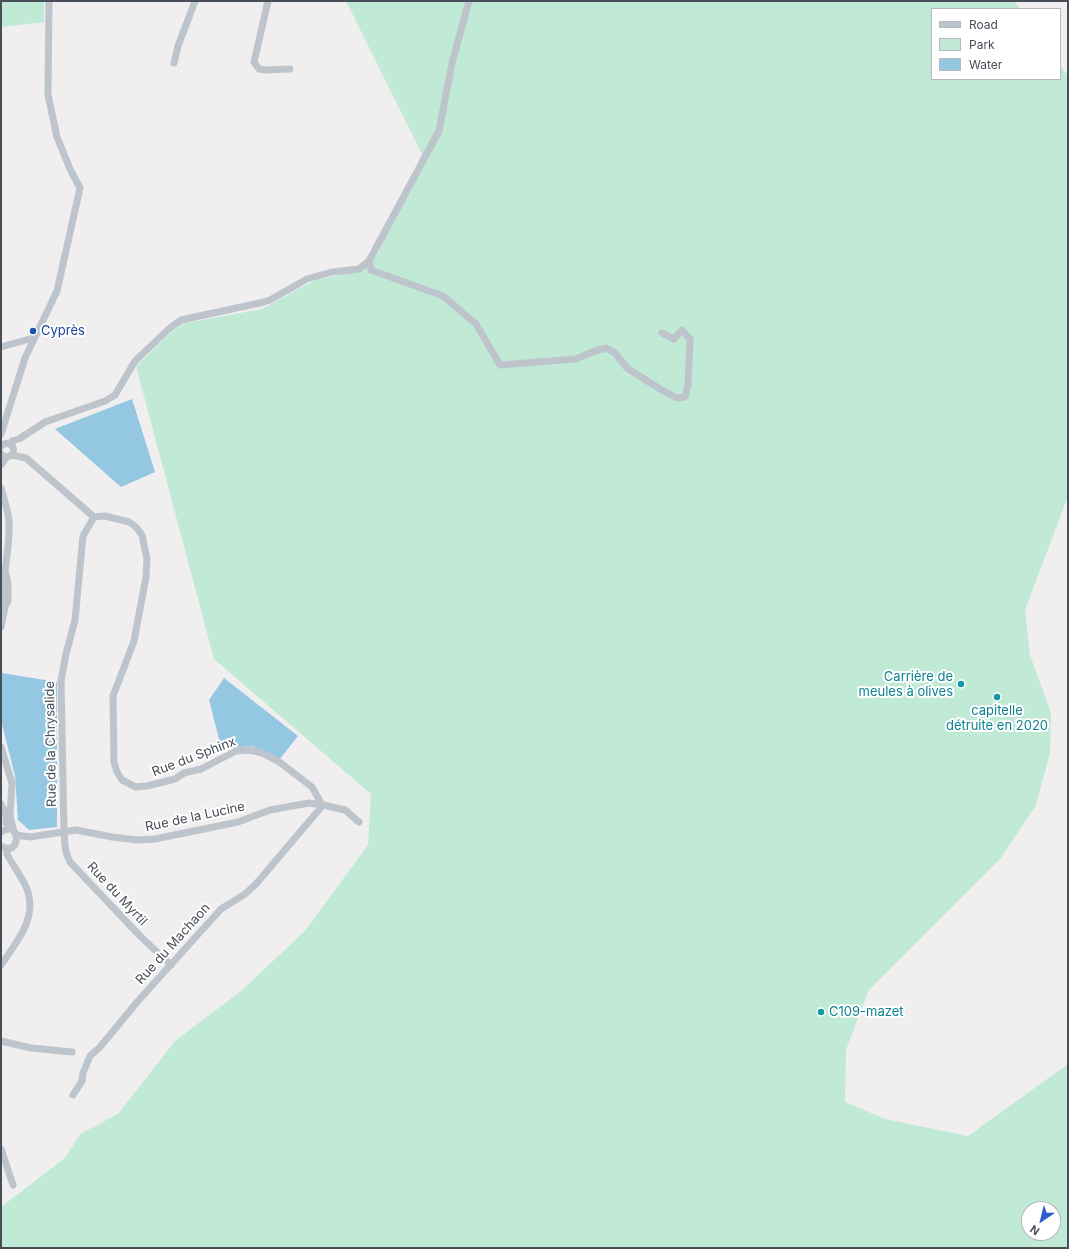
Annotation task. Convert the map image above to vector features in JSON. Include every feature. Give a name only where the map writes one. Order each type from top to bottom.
[{"type":"street","points":[[1,434],[25,358],[33,338],[40,328],[57,290],[80,188],[70,169],[57,137],[48,95],[49,1]]},
{"type":"street","points":[[174,63],[178,46],[195,1]]},
{"type":"street","points":[[268,1],[254,62],[259,69],[290,69]]},
{"type":"street","points":[[1,465],[6,450],[12,442],[45,422],[105,401],[116,394],[135,361],[171,327],[181,320],[264,302],[307,278],[332,272],[359,269],[369,261],[439,130],[452,63],[469,1]]},
{"type":"street","points":[[369,261],[371,270],[443,296],[476,324],[500,365],[576,359],[594,351],[606,348],[615,353],[627,368],[660,389],[677,398],[684,397],[688,385],[690,339],[682,330],[674,339],[662,333]]},
{"type":"street","points":[[1,347],[33,338]]},
{"type":"street","points":[[6,450],[26,458],[39,468],[77,504],[94,516]]},
{"type":"street","points":[[1,488],[8,512],[9,522],[3,586],[5,608],[1,627]]},
{"type":"street","name":"Rue du Sphinx","points":[[94,516],[105,516],[129,522],[136,527],[142,535],[147,559],[145,585],[134,642],[113,696],[114,762],[122,780],[136,787],[152,786],[175,779],[184,773],[201,769],[236,751],[250,750],[262,753],[278,761],[312,787],[322,805]]},
{"type":"street","name":"Rue de la Chrysalide","points":[[64,831],[60,681],[75,620],[83,536],[94,516]]},
{"type":"street","points":[[1,747],[12,783],[9,843],[13,865],[27,889],[30,905],[29,919],[22,934],[1,965]]},
{"type":"street","name":"Rue de la Lucine","points":[[9,843],[30,837],[76,830],[112,837],[155,840],[238,822],[270,810],[309,803],[345,810],[359,822]]},
{"type":"street","points":[[1,804],[6,815],[3,831],[11,830],[9,843]]},
{"type":"street","name":"Rue du Machaon","points":[[73,1095],[82,1081],[83,1073],[90,1056],[100,1047],[138,1001],[221,909],[245,894],[256,884],[322,805]]},
{"type":"street","name":"Rue du Myrtil","points":[[64,831],[64,849],[70,862],[141,937],[171,965]]},
{"type":"street","points":[[1,1041],[31,1048],[72,1052]]},
{"type":"street","points":[[1,1149],[13,1185]]},
{"type":"green space","points":[[1,1],[44,1],[44,22],[2,27]]},
{"type":"green space","points":[[346,1],[1014,1],[1019,8],[931,8],[931,80],[1061,80],[1061,66],[1068,76],[1068,496],[1025,610],[1030,655],[1051,713],[1050,753],[1036,805],[1000,859],[868,991],[846,1050],[845,1102],[885,1119],[968,1136],[1068,1064],[1068,1248],[1,1248],[1,1207],[65,1158],[80,1134],[118,1114],[175,1041],[241,991],[305,931],[368,845],[371,794],[214,659],[136,366],[180,324],[262,309],[315,280],[359,271],[378,253],[422,154]]},
{"type":"water","points":[[132,399],[155,472],[121,487],[55,429]]},
{"type":"water","points":[[2,673],[57,682],[57,827],[29,830],[18,820],[15,776],[2,724]]},
{"type":"water","points":[[224,678],[298,736],[279,760],[252,746],[232,748],[221,747],[209,700]]},
{"type":"place","name":"Cyprès","points":[[33,331]]},
{"type":"place","name":"Carrière de meules à olives","points":[[961,684]]},
{"type":"place","name":"capitelle détruite en 2020","points":[[997,697]]},
{"type":"place","name":"C109-mazet","points":[[821,1012]]}]
